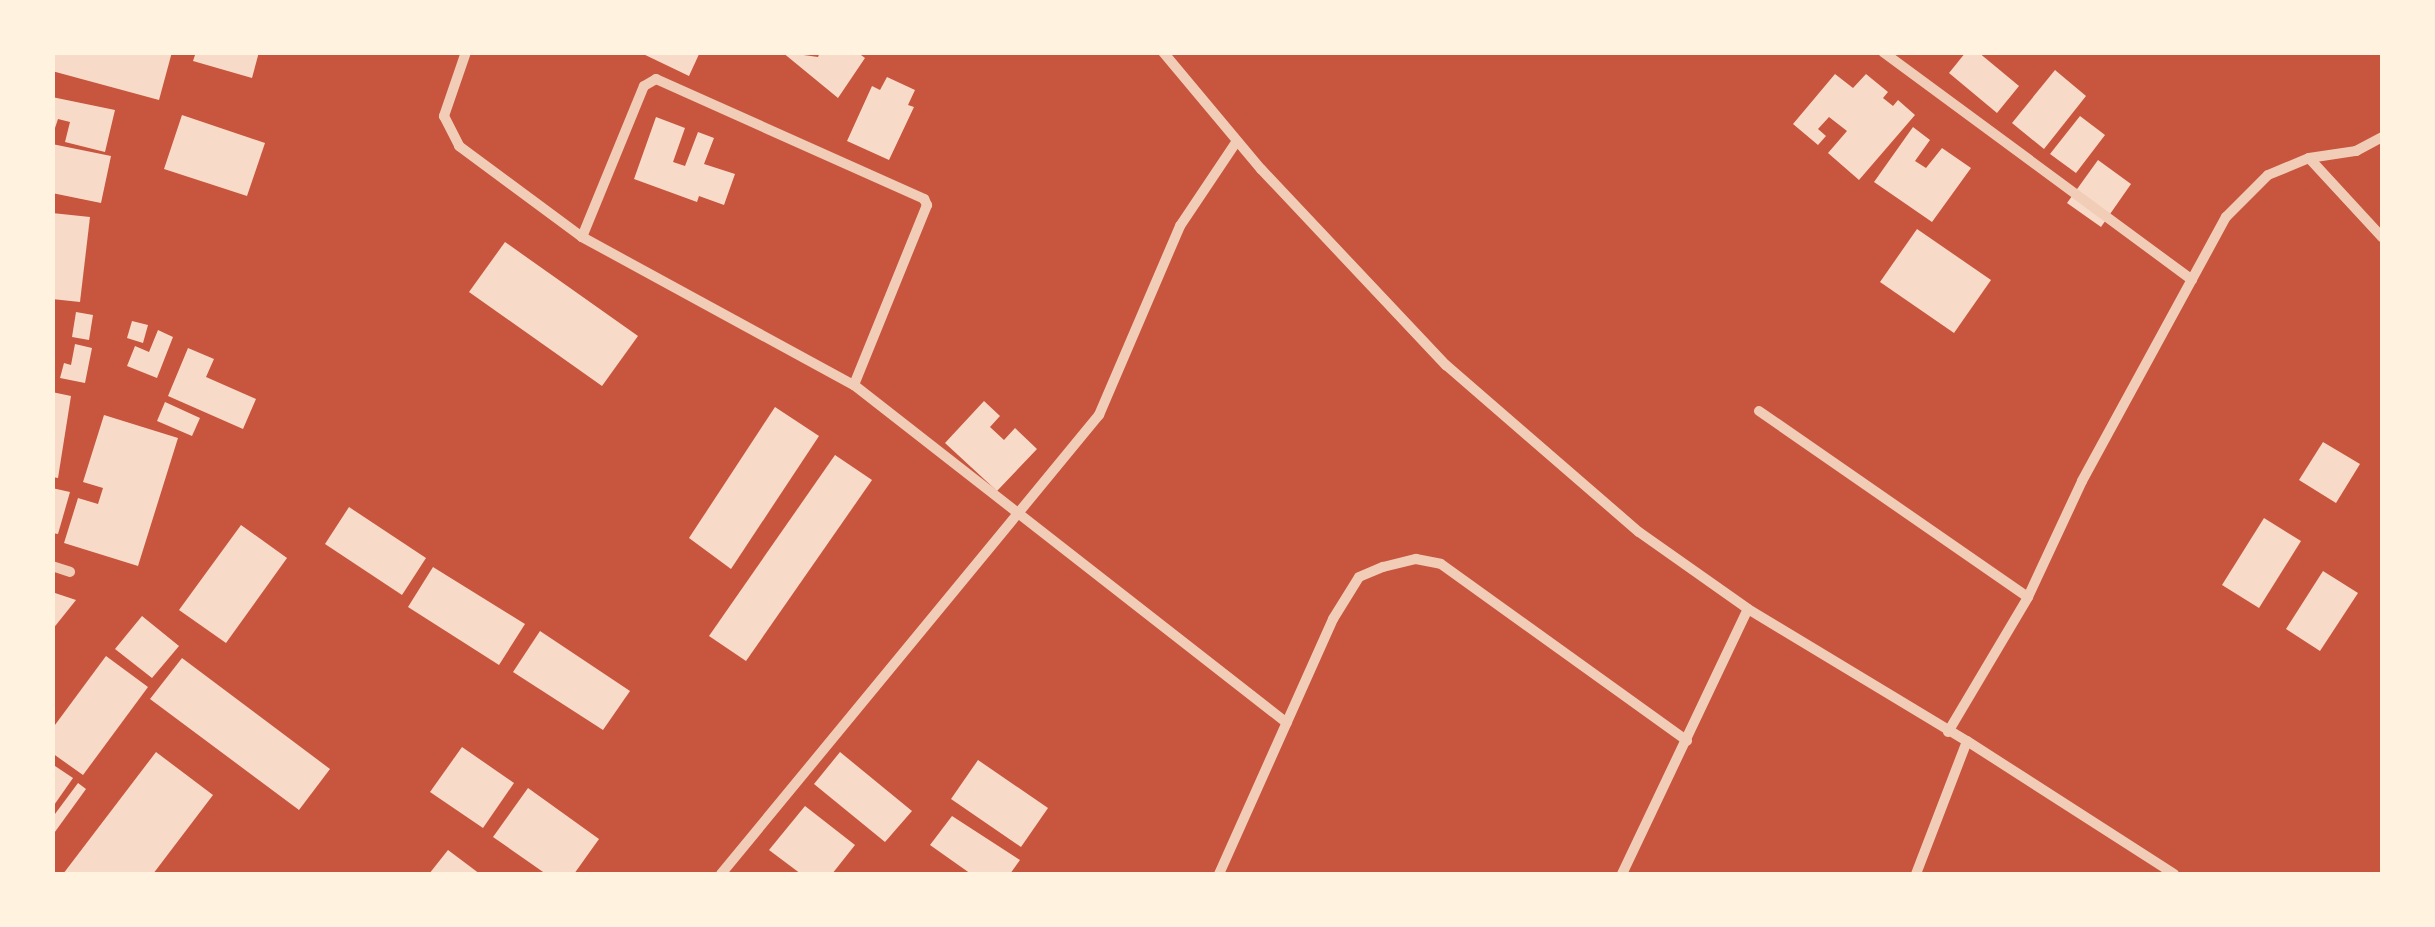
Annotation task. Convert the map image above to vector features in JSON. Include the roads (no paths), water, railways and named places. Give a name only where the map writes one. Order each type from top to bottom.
[{"type":"street","points":[[466,52],[444,116],[459,146],[582,237],[854,385],[1288,722]]},
{"type":"street","points":[[1163,52],[1237,141],[1446,365],[1639,532],[1748,610],[1967,741],[2174,874]]},
{"type":"street","points":[[1883,52],[2192,280]]},
{"type":"street","points":[[582,237],[644,86],[656,79],[924,199],[927,205],[854,385]]},
{"type":"street","points":[[1948,732],[2028,598],[2082,480],[2226,217],[2268,175],[2308,158],[2356,151],[2382,137]]},
{"type":"street","points":[[722,874],[1022,514],[1099,415],[1180,226],[1237,141]]},
{"type":"street","points":[[2308,158],[2382,237]]},
{"type":"street","points":[[1759,412],[2028,598]]},
{"type":"street","points":[[1219,874],[1332,618],[1360,576],[1416,559],[1441,564],[1687,741]]},
{"type":"street","points":[[52,566],[70,572]]},
{"type":"street","points":[[1622,874],[1748,610]]},
{"type":"street","points":[[1916,874],[1967,741]]}]
